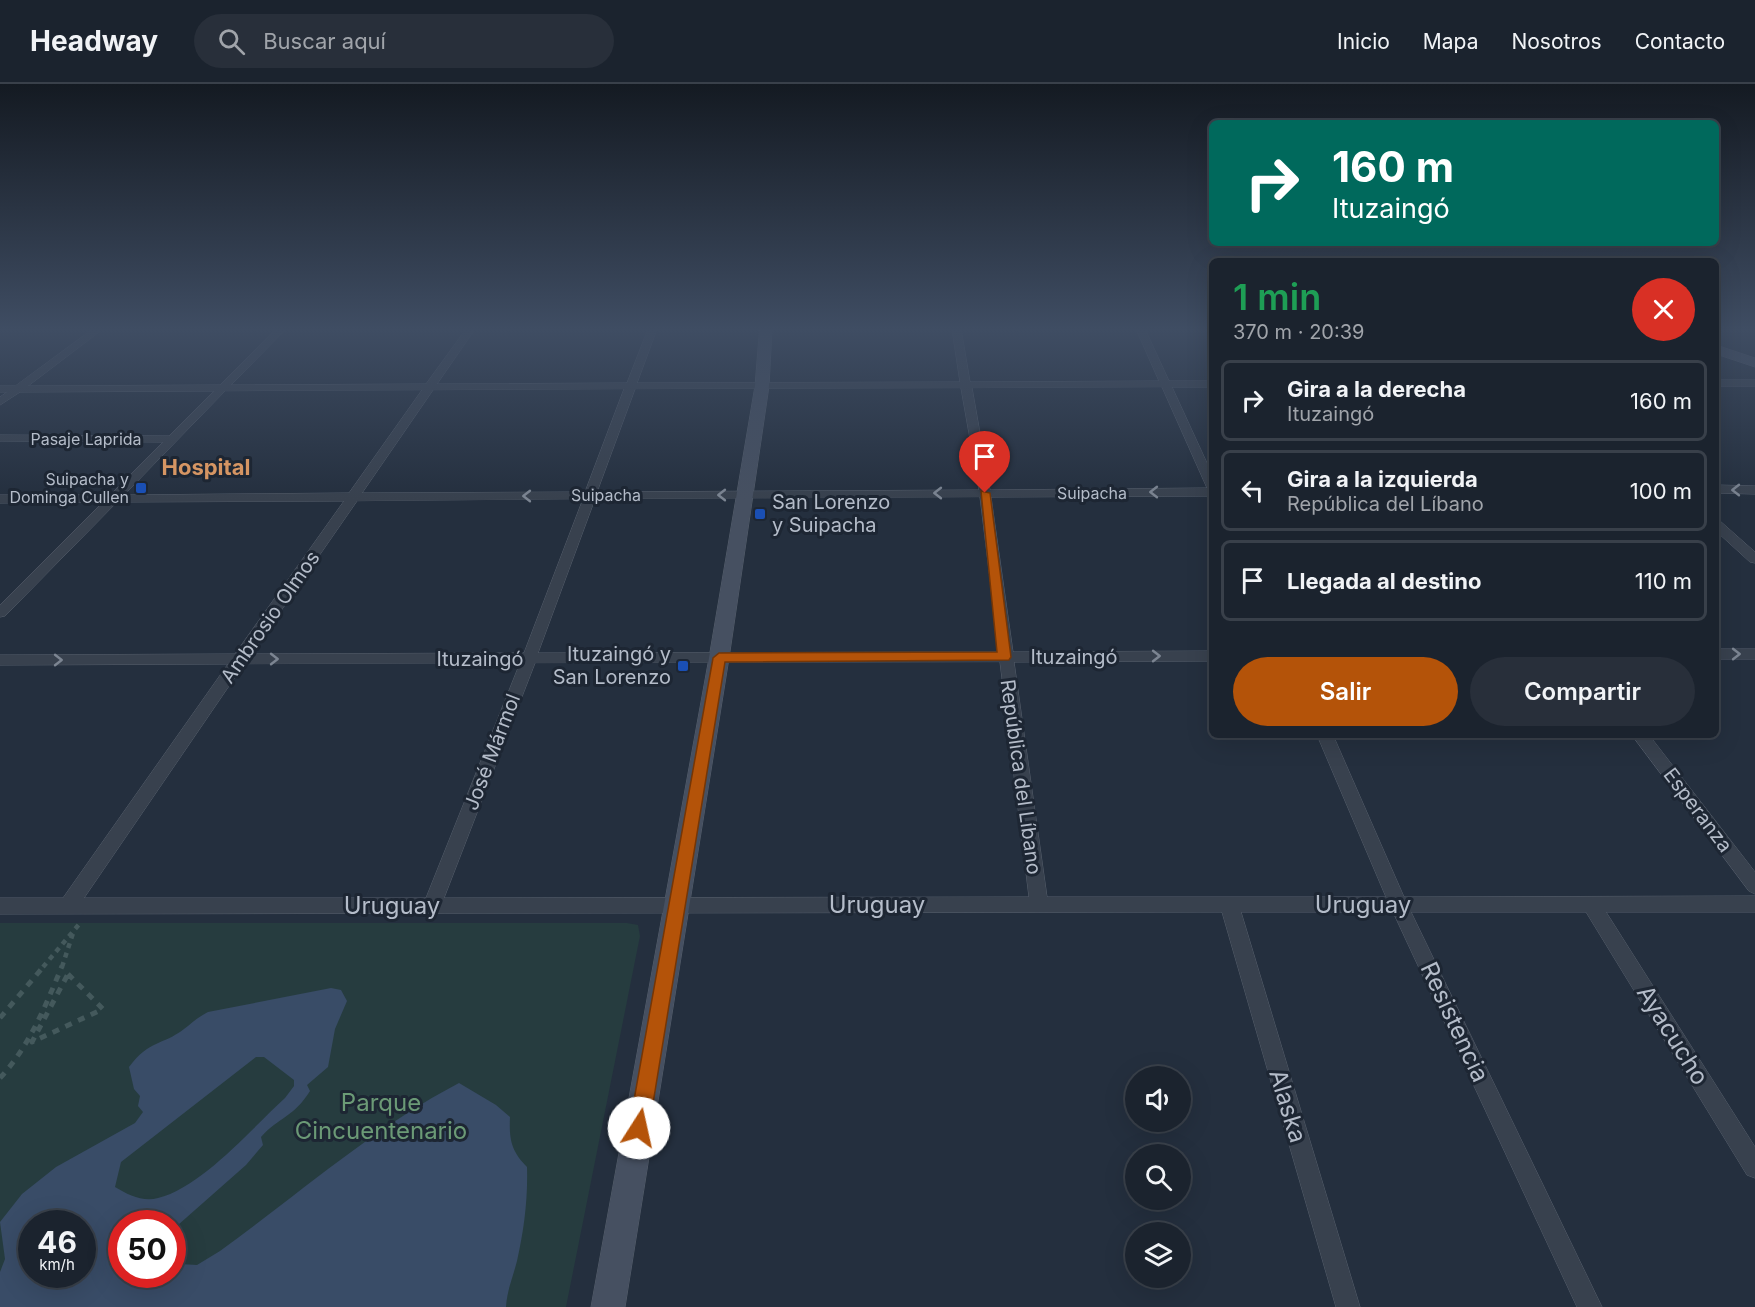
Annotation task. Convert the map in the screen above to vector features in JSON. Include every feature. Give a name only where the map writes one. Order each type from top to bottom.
[{"type":"main road","points":[[608,1307],[678,904],[762,386]]},
{"type":"street","points":[[0,402],[22,386]]},
{"type":"street","points":[[0,389],[615,386]]},
{"type":"street","name":"José Mármol","points":[[432,905],[529,658],[630,386]]},
{"type":"street","name":"República del Líbano","points":[[963,386],[985,493],[1004,657],[1039,904]]},
{"type":"street","points":[[1168,386],[1209,480]]},
{"type":"street","name":"Ambrosio Olmos","points":[[68,906],[430,387]]},
{"type":"street","points":[[0,613],[222,388]]},
{"type":"street","name":"Pasaje Laprida","points":[[0,438],[172,439]]},
{"type":"street","points":[[1719,489],[1755,490]]},
{"type":"street","name":"Suipacha","points":[[0,499],[1209,492]]},
{"type":"street","points":[[1719,527],[1755,559]]},
{"type":"street","points":[[1719,654],[1755,654]]},
{"type":"street","name":"Ituzaingó","points":[[0,660],[1209,656]]},
{"type":"street","name":"Resistencia","points":[[1326,738],[1398,904],[1590,1307]]},
{"type":"street","name":"Esperanza","points":[[1642,738],[1755,886]]},
{"type":"street","name":"Alaska","points":[[1229,904],[1348,1307]]},
{"type":"street","name":"Ayacucho","points":[[1591,904],[1755,1167]]},
{"type":"street","name":"Uruguay","points":[[0,906],[1755,904]]},
{"type":"path","points":[[0,1018],[95,906]]},
{"type":"path","points":[[0,1078],[18,1056],[58,978],[70,950],[74,930]]},
{"type":"path","points":[[68,974],[103,1009],[32,1042],[62,984],[68,974]]},
{"type":"green space","name":"Parque Cincuentenario","points":[[0,923],[627,923],[638,925],[640,936],[566,1307],[0,1307]]},
{"type":"water","points":[[331,988],[341,990],[347,1001],[335,1029],[328,1067],[307,1085],[310,1091],[304,1100],[261,1137],[263,1145],[246,1165],[186,1218],[186,1210],[108,1210],[108,1288],[186,1288],[186,1264],[197,1265],[220,1251],[366,1141],[396,1120],[459,1083],[496,1105],[510,1117],[512,1144],[517,1156],[527,1167],[524,1226],[506,1307],[0,1307],[0,1272],[5,1259],[0,1222],[22,1194],[56,1167],[135,1123],[143,1112],[138,1106],[140,1096],[134,1089],[129,1067],[150,1047],[176,1034],[208,1012]],"holes":[[[256,1057],[264,1057],[294,1080],[294,1086],[285,1098],[209,1170],[175,1192],[158,1198],[136,1197],[115,1187],[121,1162]]]},
{"type":"place","name":"Suipacha y Dominga Cullen","points":[[141,488]]},
{"type":"place","name":"San Lorenzo y Suipacha","points":[[760,514]]},
{"type":"place","name":"Ituzaingó y San Lorenzo","points":[[683,666]]},
{"type":"district","name":"Hospital","points":[[206,467]]},
{"type":"route","points":[[639,1128],[719,658],[1004,657],[985,493]]}]
